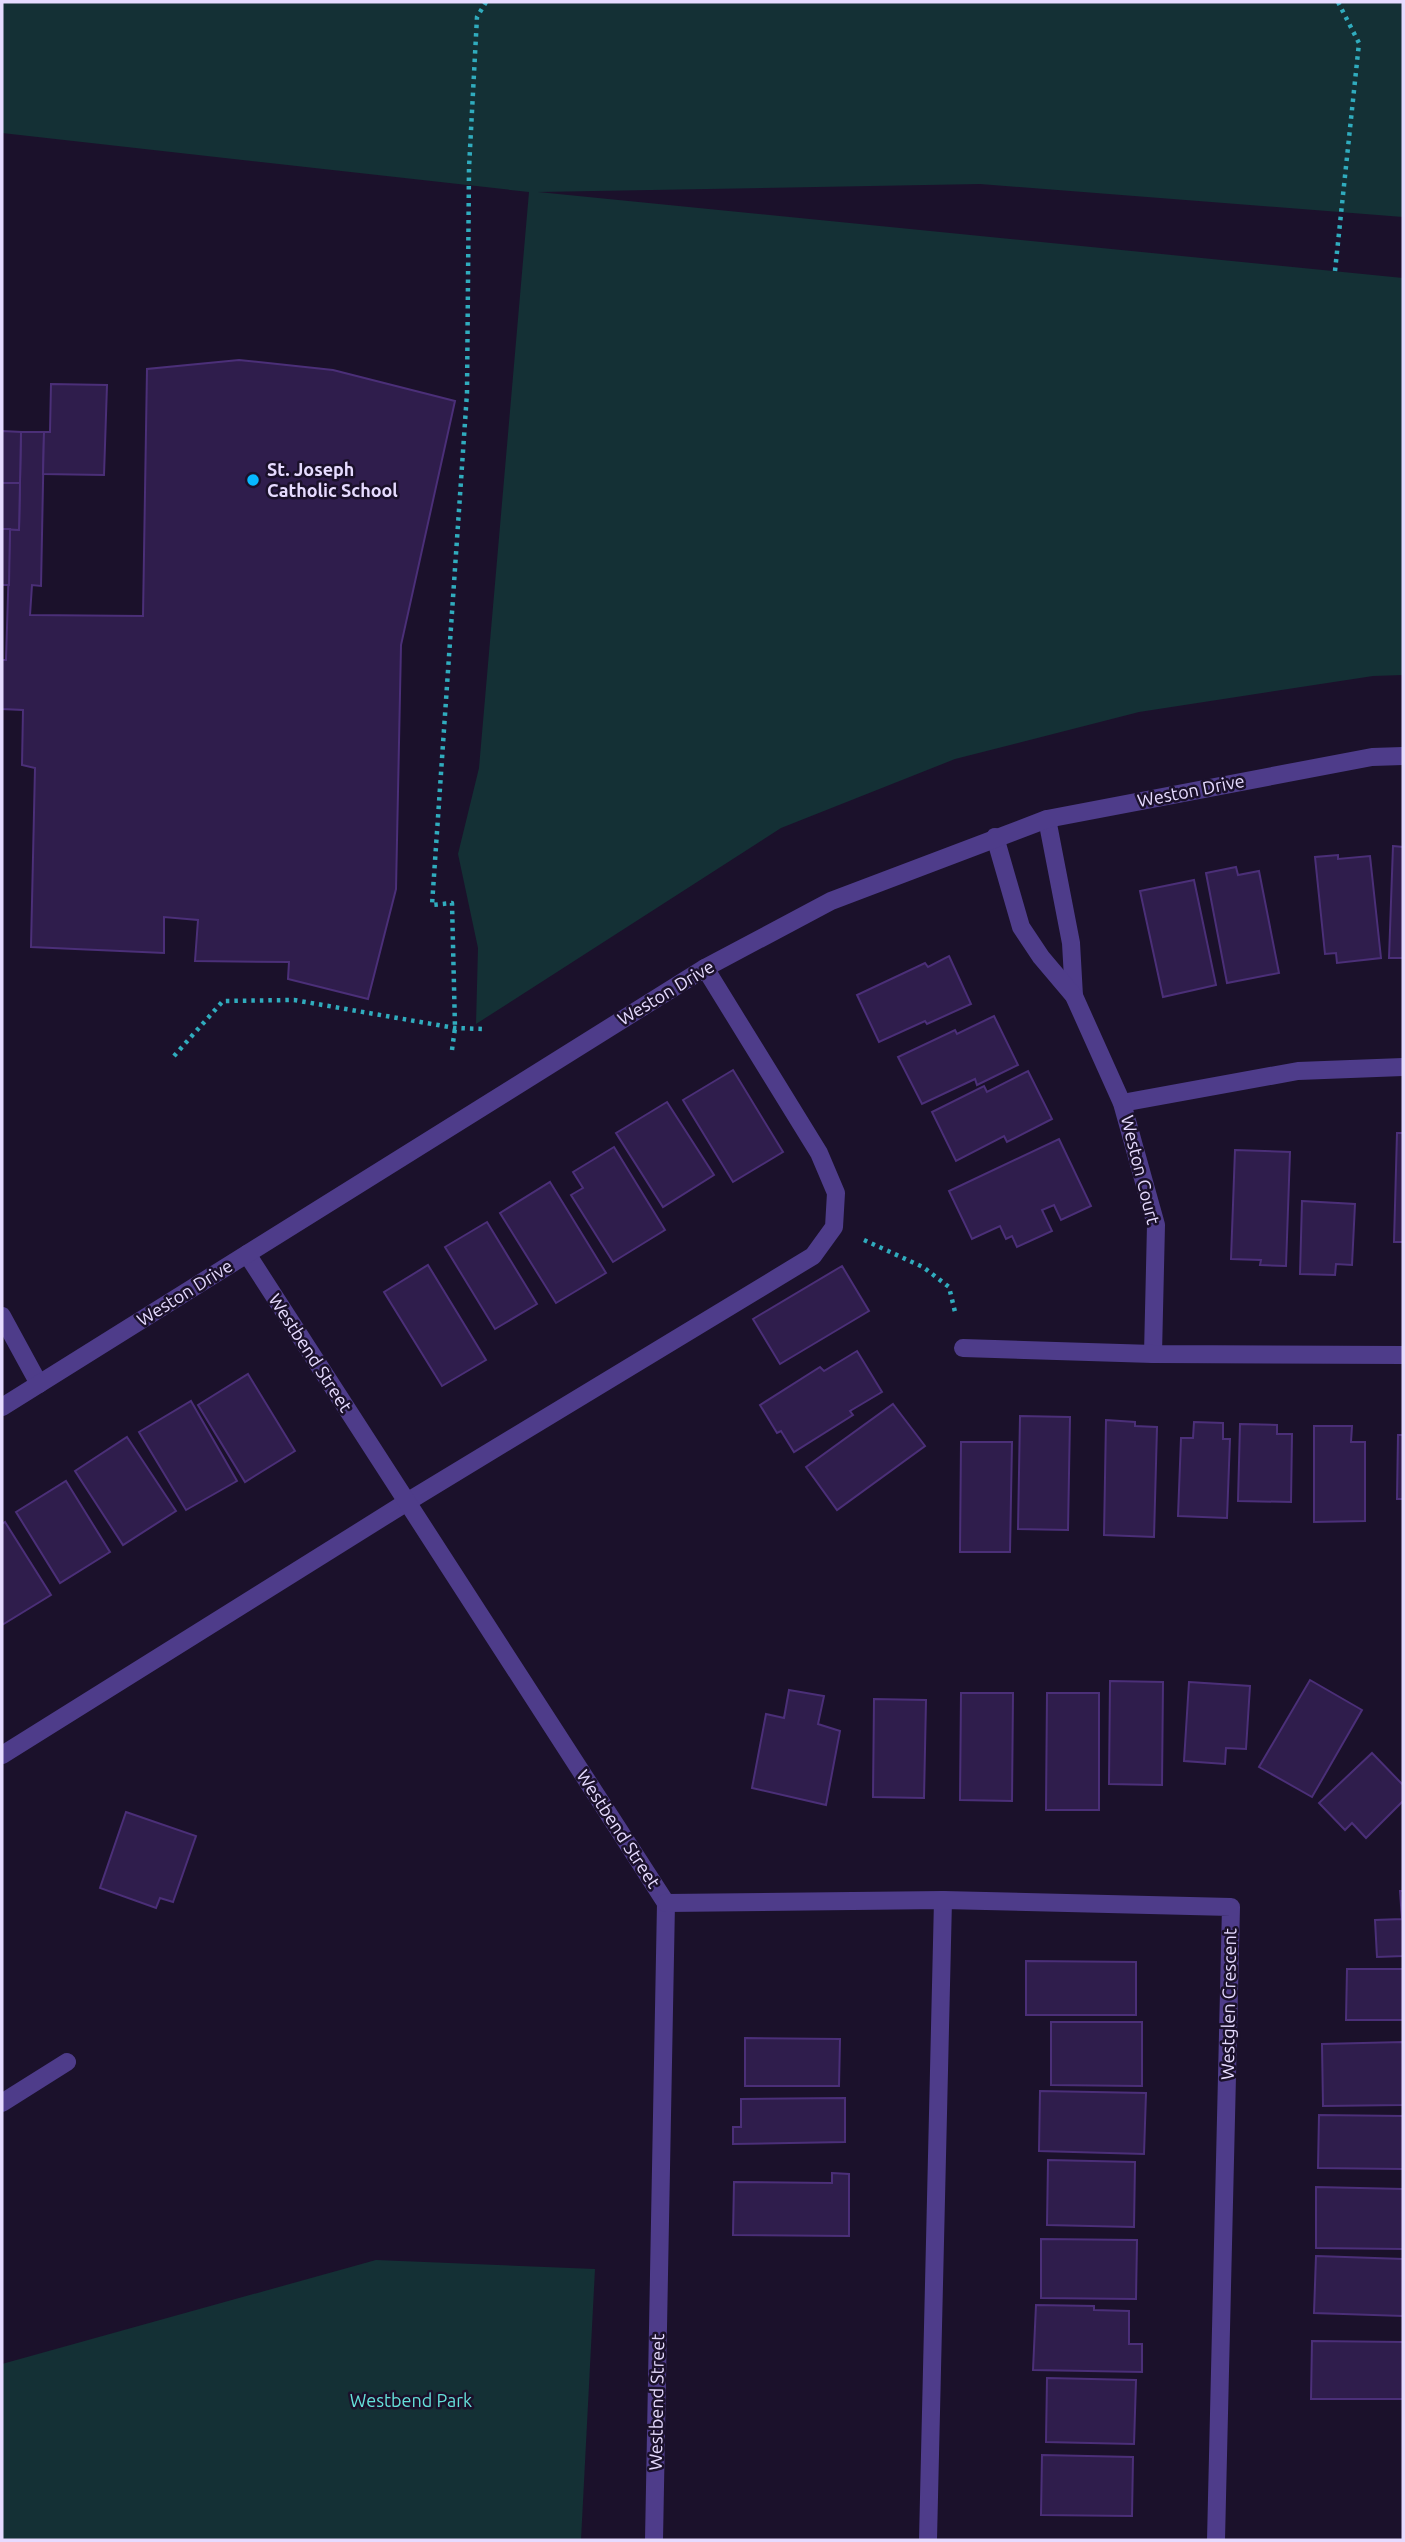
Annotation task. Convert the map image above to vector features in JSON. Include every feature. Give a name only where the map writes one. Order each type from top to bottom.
[{"type":"street","name":"Weston Drive","points":[[2,1407],[705,968],[831,901],[1047,819],[1372,757],[1403,756]]},
{"type":"street","name":"Weston Court","points":[[1047,819],[1071,943],[1074,996]]},
{"type":"street","name":"Weston Court","points":[[995,837],[1021,927],[1041,957],[1074,996],[1122,1103],[1156,1225],[1153,1354]]},
{"type":"street","points":[[2,1755],[407,1502],[813,1256],[834,1227],[836,1193],[819,1153],[705,968]]},
{"type":"street","points":[[1122,1103],[1298,1071],[1403,1067]]},
{"type":"street","name":"Westbend Street","points":[[247,1254],[666,1903],[654,2540]]},
{"type":"street","points":[[2,1316],[39,1384]]},
{"type":"street","points":[[963,1348],[1153,1354],[1403,1355]]},
{"type":"street","points":[[928,2540],[943,1900]]},
{"type":"street","name":"Westglen Crescent","points":[[666,1903],[943,1900],[1231,1907],[1216,2540]]},
{"type":"street","points":[[2,2104],[66,2062]]},
{"type":"path","points":[[452,1050],[455,1028],[452,902],[432,905],[467,393],[469,168],[477,17],[486,2]]},
{"type":"path","points":[[1335,271],[1359,43],[1338,2]]},
{"type":"path","points":[[174,1056],[223,1001],[294,1000],[455,1028],[483,1029]]},
{"type":"path","points":[[834,1227],[923,1267],[949,1287],[963,1348]]},
{"type":"green space","points":[[2,2],[1403,2],[1403,217],[980,184],[538,192],[1403,278],[1403,675],[1373,676],[1139,712],[955,759],[781,828],[476,1024],[478,948],[458,854],[479,768],[529,192],[2,133]]},
{"type":"green space","name":"Westbend Park","points":[[376,2260],[595,2269],[581,2540],[2,2540],[2,2364]]},
{"type":"building","points":[[239,360],[333,370],[455,401],[401,645],[396,889],[368,999],[288,979],[289,962],[195,961],[198,920],[164,917],[164,953],[31,947],[35,768],[22,765],[23,710],[2,709],[2,660],[6,660],[10,529],[19,530],[21,432],[44,432],[41,586],[32,585],[30,615],[143,616],[147,369]]},
{"type":"building","points":[[51,384],[107,385],[104,475],[43,474],[44,432],[50,432]]},
{"type":"building","points":[[2,431],[21,432],[20,483],[2,483]]},
{"type":"building","points":[[2,483],[20,483],[19,530],[2,529]]},
{"type":"building","points":[[2,529],[10,529],[9,585],[2,585]]},
{"type":"building","points":[[1393,846],[1403,847],[1403,958],[1389,958]]},
{"type":"building","points":[[1338,855],[1338,859],[1370,856],[1381,958],[1337,963],[1336,953],[1325,954],[1315,857]]},
{"type":"building","points":[[1236,867],[1238,875],[1259,871],[1279,973],[1227,983],[1206,873]]},
{"type":"building","points":[[1194,880],[1216,985],[1163,997],[1140,891]]},
{"type":"building","points":[[949,956],[971,1004],[879,1042],[857,995],[925,963],[928,967]]},
{"type":"building","points":[[994,1016],[1018,1065],[977,1085],[975,1079],[922,1104],[898,1057],[955,1030],[957,1034]]},
{"type":"building","points":[[733,1070],[783,1152],[733,1182],[683,1100]]},
{"type":"building","points":[[1028,1071],[1052,1119],[1007,1142],[1004,1136],[956,1161],[932,1112],[984,1086],[987,1092]]},
{"type":"building","points":[[667,1102],[714,1175],[663,1207],[616,1133]]},
{"type":"building","points":[[1397,1133],[1403,1133],[1403,1242],[1394,1242]]},
{"type":"building","points":[[1059,1139],[1091,1206],[1061,1220],[1054,1205],[1042,1210],[1052,1231],[1017,1247],[1012,1236],[1006,1239],[1000,1226],[972,1239],[949,1191]]},
{"type":"building","points":[[614,1147],[665,1230],[613,1262],[571,1195],[583,1188],[573,1172]]},
{"type":"building","points":[[1235,1150],[1290,1152],[1286,1266],[1260,1265],[1261,1260],[1231,1259]]},
{"type":"building","points":[[550,1182],[606,1273],[556,1303],[500,1213]]},
{"type":"building","points":[[1302,1201],[1355,1204],[1352,1265],[1336,1264],[1335,1275],[1300,1274]]},
{"type":"building","points":[[487,1222],[537,1304],[495,1329],[445,1247]]},
{"type":"building","points":[[428,1265],[486,1360],[442,1386],[384,1292]]},
{"type":"building","points":[[842,1266],[869,1311],[780,1364],[753,1319]]},
{"type":"building","points":[[857,1351],[882,1392],[850,1411],[853,1415],[794,1452],[781,1431],[777,1433],[760,1405],[820,1367],[824,1371]]},
{"type":"building","points":[[248,1374],[295,1451],[245,1482],[198,1405]]},
{"type":"building","points":[[191,1401],[237,1481],[186,1510],[139,1432]]},
{"type":"building","points":[[893,1404],[925,1446],[837,1510],[806,1467]]},
{"type":"building","points":[[1020,1416],[1070,1417],[1068,1530],[1018,1529]]},
{"type":"building","points":[[1106,1420],[1157,1427],[1154,1537],[1104,1535]]},
{"type":"building","points":[[1194,1422],[1223,1423],[1223,1439],[1230,1439],[1227,1518],[1178,1516],[1181,1438],[1193,1438]]},
{"type":"building","points":[[1240,1424],[1277,1425],[1277,1434],[1292,1434],[1291,1502],[1238,1501]]},
{"type":"building","points":[[1314,1426],[1352,1426],[1351,1442],[1365,1442],[1365,1521],[1314,1522]]},
{"type":"building","points":[[1398,1435],[1403,1435],[1403,1499],[1397,1499]]},
{"type":"building","points":[[127,1437],[176,1511],[123,1545],[75,1471]]},
{"type":"building","points":[[961,1442],[1012,1442],[1010,1552],[960,1552]]},
{"type":"building","points":[[66,1481],[110,1552],[60,1583],[16,1512]]},
{"type":"building","points":[[5,1522],[51,1595],[2,1625],[2,1524]]},
{"type":"building","points":[[1310,1680],[1362,1710],[1312,1797],[1259,1767]]},
{"type":"building","points":[[1110,1681],[1163,1682],[1162,1785],[1109,1784]]},
{"type":"building","points":[[1189,1682],[1250,1686],[1246,1749],[1226,1748],[1225,1764],[1184,1761]]},
{"type":"building","points":[[789,1690],[824,1696],[818,1724],[840,1731],[826,1805],[752,1788],[766,1714],[784,1718]]},
{"type":"building","points":[[961,1693],[1013,1693],[1012,1801],[960,1800]]},
{"type":"building","points":[[1047,1693],[1099,1693],[1099,1810],[1046,1810]]},
{"type":"building","points":[[874,1699],[926,1700],[924,1798],[873,1797]]},
{"type":"building","points":[[1372,1753],[1403,1785],[1403,1801],[1366,1838],[1352,1823],[1345,1830],[1319,1803]]},
{"type":"building","points":[[126,1812],[196,1836],[173,1902],[160,1898],[156,1908],[100,1888]]},
{"type":"building","points":[[1400,1891],[1403,1891],[1403,1956],[1377,1957],[1375,1920],[1402,1919]]},
{"type":"building","points":[[1026,1961],[1136,1962],[1136,2015],[1026,2015]]},
{"type":"building","points":[[1347,1969],[1403,1969],[1403,2020],[1346,2020]]},
{"type":"building","points":[[1051,2022],[1142,2022],[1142,2086],[1051,2085]]},
{"type":"building","points":[[745,2038],[840,2039],[839,2086],[745,2086]]},
{"type":"building","points":[[1403,2042],[1403,2105],[1323,2106],[1322,2044]]},
{"type":"building","points":[[1040,2091],[1146,2093],[1144,2154],[1039,2151]]},
{"type":"building","points":[[845,2098],[845,2142],[733,2144],[733,2127],[741,2127],[741,2099]]},
{"type":"building","points":[[1319,2115],[1403,2116],[1403,2169],[1318,2168]]},
{"type":"building","points":[[1048,2160],[1135,2162],[1134,2227],[1047,2225]]},
{"type":"building","points":[[832,2173],[849,2174],[849,2236],[733,2235],[734,2182],[832,2183]]},
{"type":"building","points":[[1316,2187],[1403,2189],[1403,2249],[1316,2248]]},
{"type":"building","points":[[1041,2239],[1137,2240],[1136,2299],[1041,2298]]},
{"type":"building","points":[[1316,2256],[1403,2259],[1403,2316],[1314,2313]]},
{"type":"building","points":[[1036,2305],[1094,2306],[1094,2310],[1129,2311],[1129,2344],[1142,2344],[1142,2372],[1033,2370]]},
{"type":"building","points":[[1312,2341],[1403,2342],[1403,2399],[1311,2399]]},
{"type":"building","points":[[1047,2378],[1136,2380],[1134,2444],[1046,2442]]},
{"type":"building","points":[[1042,2455],[1133,2457],[1132,2516],[1041,2515]]},
{"type":"place","name":"St. Joseph Catholic School","points":[[253,480]]}]
